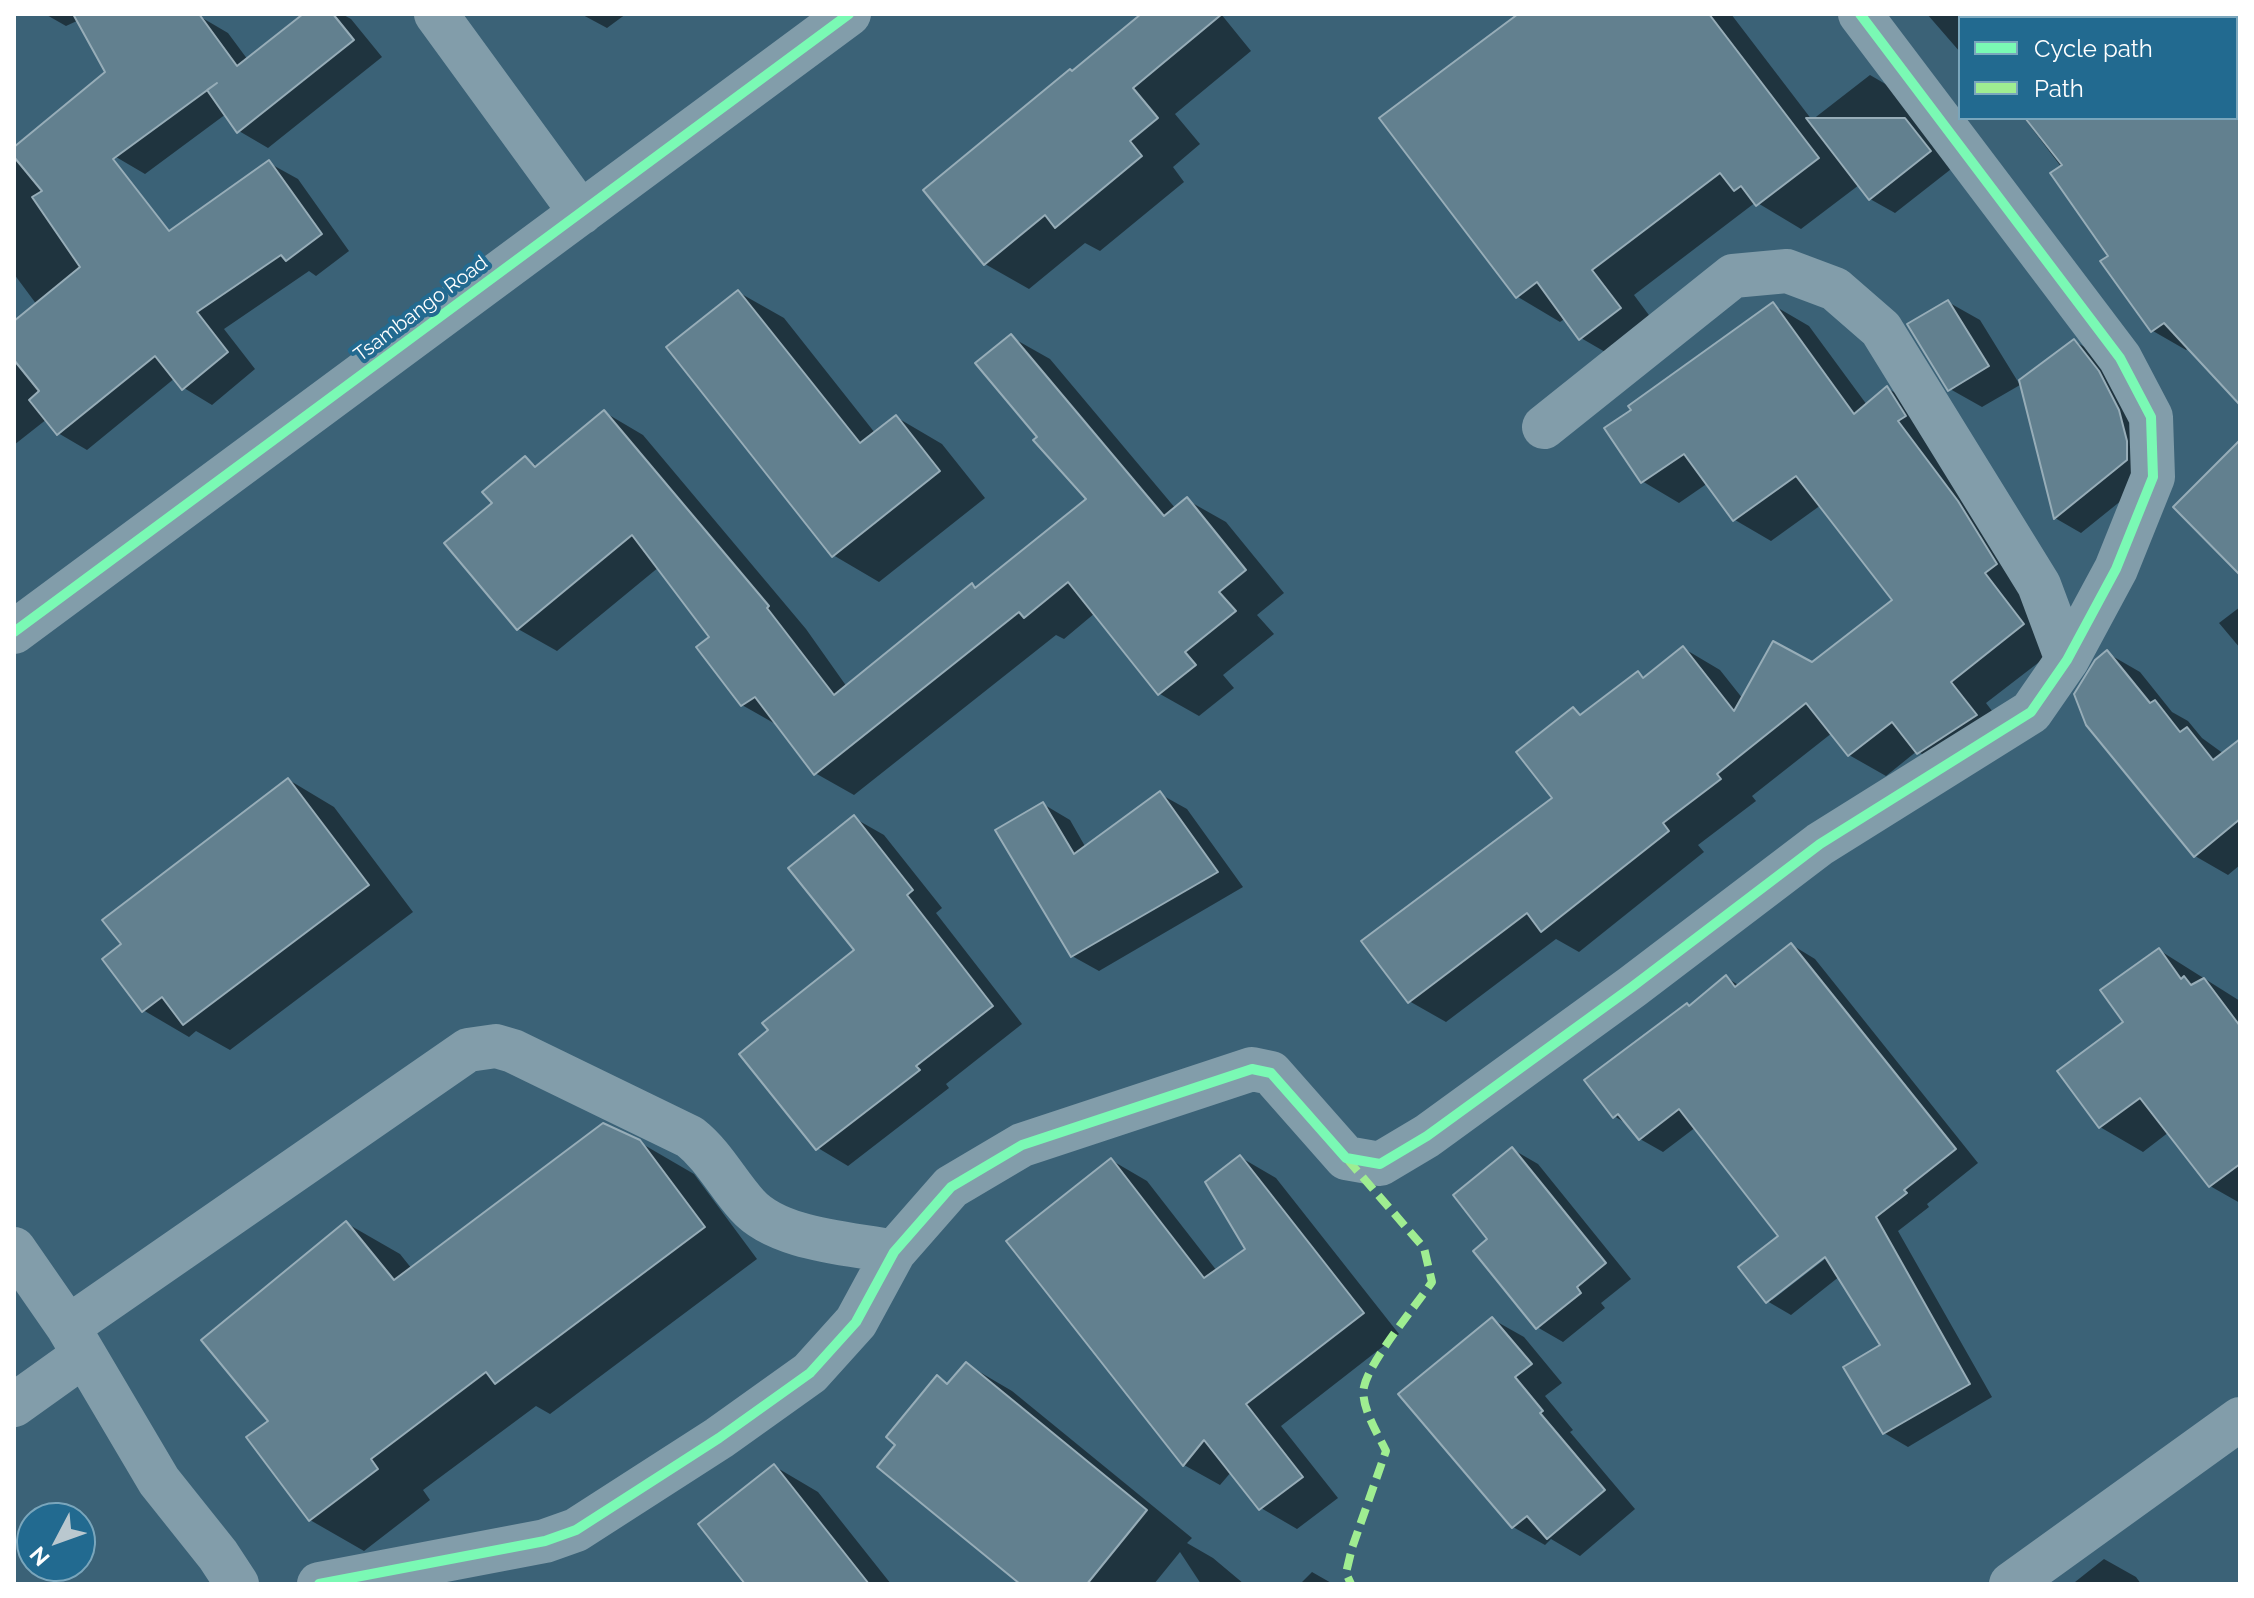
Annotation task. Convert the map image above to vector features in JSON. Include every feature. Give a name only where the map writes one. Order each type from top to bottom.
[{"type":"street","points":[[436,14],[581,213]]},
{"type":"street","name":"Tsambango Road","points":[[14,632],[849,14]]},
{"type":"street","points":[[319,1584],[545,1541],[576,1530],[719,1438],[810,1373],[856,1322],[894,1252],[951,1187],[1022,1145],[1252,1069],[1271,1073],[1346,1158],[1380,1164],[1452,1117],[1632,987],[1820,844],[2031,712],[2067,660],[2116,569],[2153,477],[2151,417],[2120,358],[1860,14]]},
{"type":"street","points":[[1544,427],[1733,276],[1787,271],[1835,289],[1881,329],[2039,585],[2067,660]]},
{"type":"street","points":[[14,1405],[76,1341],[468,1050],[482,1046],[513,1051],[690,1137],[703,1147],[748,1206],[766,1221],[787,1231],[894,1252]]},
{"type":"street","points":[[14,1249],[76,1341],[159,1481],[237,1584]]},
{"type":"street","points":[[2011,1584],[2240,1419]]},
{"type":"building","points":[[73,14],[199,14],[237,66],[303,14],[333,14],[354,40],[237,133],[207,90],[113,159],[169,231],[269,160],[322,234],[286,261],[281,255],[197,312],[228,352],[182,390],[155,356],[57,435],[29,400],[39,391],[14,360],[14,321],[80,267],[32,197],[42,191],[14,157],[14,147],[105,72]]},
{"type":"building","points":[[1141,14],[1222,14],[1133,88],[1158,118],[1130,141],[1142,156],[1055,228],[1045,215],[984,265],[923,190]]},
{"type":"building","points":[[1518,14],[1709,14],[1819,158],[1756,206],[1741,186],[1734,191],[1720,173],[1592,270],[1621,308],[1579,340],[1537,282],[1516,298],[1379,118]]},
{"type":"building","points":[[1806,118],[1905,118],[1931,151],[1869,200]]},
{"type":"building","points":[[2240,118],[2240,405],[2164,323],[2151,332],[2100,261],[2108,256],[2050,173],[2062,165],[2027,120]]},
{"type":"building","points":[[738,290],[860,443],[896,415],[940,471],[832,557],[666,347]]},
{"type":"building","points":[[1948,300],[1989,366],[1948,391],[1907,324]]},
{"type":"building","points":[[1773,302],[1854,414],[1887,386],[1906,416],[1898,421],[1958,501],[1997,564],[1985,573],[2024,624],[1951,682],[1977,715],[1917,754],[1892,722],[1848,756],[1806,703],[1717,774],[1721,779],[1663,823],[1669,831],[1541,932],[1527,913],[1408,1003],[1361,941],[1552,798],[1516,752],[1573,707],[1580,715],[1638,671],[1643,678],[1683,646],[1734,711],[1773,641],[1812,662],[1892,600],[1796,476],[1733,521],[1684,454],[1641,483],[1604,428],[1631,410],[1628,406]]},
{"type":"building","points":[[1011,334],[1164,516],[1187,497],[1246,570],[1219,592],[1236,611],[1185,652],[1196,665],[1158,695],[1068,582],[1024,618],[1019,612],[814,775],[755,697],[741,706],[696,647],[709,637],[632,535],[517,630],[444,543],[492,503],[482,492],[525,456],[535,467],[604,410],[769,606],[767,608],[834,695],[972,583],[975,588],[1086,499],[1033,440],[1037,437],[975,363]]},
{"type":"building","points":[[2074,339],[2099,371],[2119,410],[2127,441],[2127,460],[2054,519],[2019,380]]},
{"type":"building","points":[[2240,440],[2240,575],[2173,507]]},
{"type":"building","points":[[2107,650],[2150,703],[2155,700],[2180,732],[2187,727],[2213,760],[2240,739],[2240,819],[2194,857],[2086,725],[2074,694],[2095,660]]},
{"type":"building","points":[[288,778],[369,885],[183,1025],[162,997],[142,1012],[102,959],[121,944],[102,920]]},
{"type":"building","points":[[1160,791],[1218,872],[1071,957],[995,830],[1043,802],[1074,854]]},
{"type":"building","points":[[854,815],[913,890],[907,895],[993,1006],[916,1066],[920,1070],[816,1150],[739,1054],[768,1030],[762,1023],[854,950],[788,868]]},
{"type":"building","points":[[1791,943],[1956,1149],[1904,1190],[1907,1193],[1876,1217],[1970,1384],[1883,1434],[1843,1367],[1880,1345],[1825,1257],[1766,1303],[1738,1267],[1778,1236],[1679,1109],[1639,1140],[1618,1114],[1613,1118],[1584,1080],[1687,1003],[1689,1006],[1726,975],[1735,987]]},
{"type":"building","points":[[2159,948],[2181,979],[2184,976],[2191,985],[2204,978],[2240,1026],[2240,1164],[2209,1187],[2140,1098],[2099,1128],[2057,1071],[2123,1022],[2100,990]]},
{"type":"building","points":[[603,1123],[640,1140],[705,1227],[495,1384],[486,1372],[371,1459],[378,1469],[309,1521],[246,1437],[268,1421],[201,1340],[346,1221],[394,1280]]},
{"type":"building","points":[[1512,1147],[1606,1263],[1577,1287],[1581,1293],[1536,1329],[1473,1251],[1487,1239],[1453,1195]]},
{"type":"building","points":[[1240,1155],[1364,1313],[1246,1404],[1303,1477],[1259,1510],[1204,1440],[1183,1466],[1006,1241],[1111,1158],[1204,1278],[1245,1249],[1205,1182]]},
{"type":"building","points":[[1492,1317],[1532,1364],[1515,1377],[1543,1411],[1540,1413],[1605,1490],[1547,1539],[1527,1516],[1512,1528],[1398,1394]]},
{"type":"building","points":[[966,1362],[1147,1510],[1087,1584],[1020,1584],[877,1467],[895,1445],[886,1437],[937,1375],[947,1384]]},
{"type":"building","points":[[774,1464],[869,1584],[745,1584],[698,1524]]},
{"type":"marked path","points":[[1347,1159],[1424,1248],[1432,1282],[1384,1349],[1364,1387],[1367,1411],[1386,1451],[1352,1548],[1346,1573],[1351,1584]]},
{"type":"cycle path","points":[[14,632],[849,14]]},
{"type":"cycle path","points":[[319,1584],[545,1541],[576,1530],[719,1438],[810,1373],[856,1322],[894,1252],[951,1187],[1022,1145],[1252,1069],[1271,1073],[1346,1158],[1380,1164],[1427,1136],[1632,987],[1820,844],[2031,712],[2067,660],[2116,569],[2153,477],[2151,417],[2120,358],[1860,14]]}]
